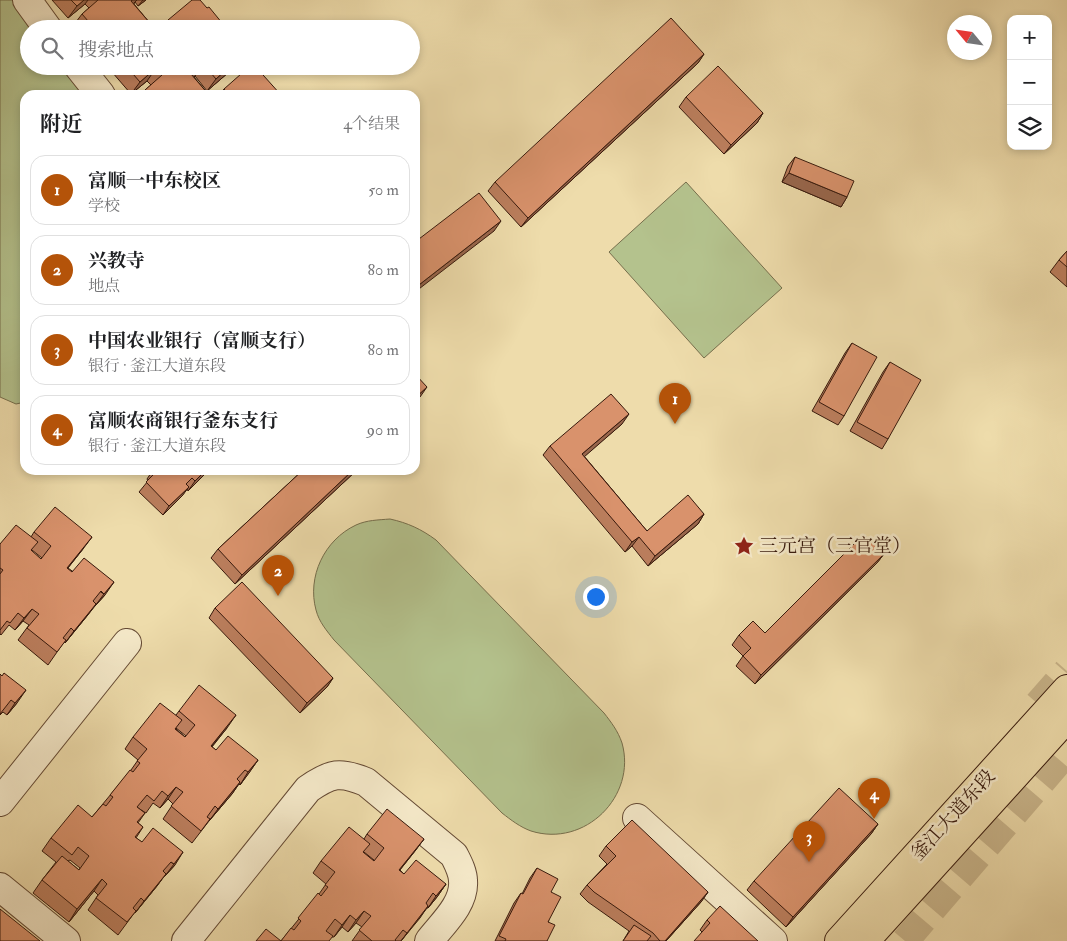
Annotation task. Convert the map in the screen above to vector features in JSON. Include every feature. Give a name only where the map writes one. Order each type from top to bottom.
[{"type":"main road","name":"釜江大道东段","points":[[839,941],[1067,689]]},
{"type":"main road","name":"釜江大道东段","points":[[865,941],[1067,718]]},
{"type":"lane","points":[[26,0],[41,20]]},
{"type":"lane","points":[[85,75],[97,90]]},
{"type":"lane","points":[[0,802],[128,643]]},
{"type":"lane","points":[[186,941],[308,789],[335,774],[350,775],[366,782],[454,855],[463,881],[461,896],[452,912],[429,941]]},
{"type":"lane","points":[[637,818],[773,941]]},
{"type":"lane","points":[[0,887],[66,941]]},
{"type":"green space","points":[[0,0],[40,0],[55,20],[20,20],[20,75],[99,75],[111,90],[20,90],[20,403],[16,404],[0,397]]},
{"type":"green space","points":[[686,182],[782,288],[704,358],[609,252]]},
{"type":"green space","points":[[390,519],[414,527],[436,540],[604,713],[614,727],[622,743],[625,763],[622,781],[614,799],[602,813],[587,825],[570,832],[551,834],[531,831],[502,813],[334,640],[324,626],[316,610],[314,585],[316,573],[327,550],[335,540],[356,525],[368,521]]},
{"type":"building","points":[[71,0],[84,0],[77,6]]},
{"type":"building","points":[[98,0],[132,0],[147,20],[87,20],[82,14]]},
{"type":"building","points":[[192,0],[200,0],[207,8],[209,7],[220,20],[168,20]]},
{"type":"building","points":[[671,18],[704,54],[528,218],[495,182]]},
{"type":"building","points":[[718,66],[763,113],[731,145],[686,97]]},
{"type":"building","points":[[134,75],[148,75],[140,82]]},
{"type":"building","points":[[162,75],[192,75],[205,90],[145,90]]},
{"type":"building","points":[[240,75],[263,75],[277,90],[225,90]]},
{"type":"building","points":[[795,157],[854,181],[847,197],[789,173]]},
{"type":"building","points":[[479,193],[501,221],[420,284],[420,238]]},
{"type":"building","points":[[1067,251],[1067,267],[1059,260]]},
{"type":"building","points":[[852,343],[877,357],[844,416],[819,402]]},
{"type":"building","points":[[890,362],[921,380],[888,439],[857,422]]},
{"type":"building","points":[[420,379],[427,387],[420,393]]},
{"type":"building","points":[[611,394],[629,414],[582,454],[647,531],[688,495],[704,514],[655,556],[639,537],[632,542],[550,446]]},
{"type":"building","points":[[153,475],[201,475],[195,481],[192,478],[186,484],[189,487],[169,506],[146,482]]},
{"type":"building","points":[[298,475],[348,475],[242,575],[218,549]]},
{"type":"building","points":[[55,507],[92,537],[67,568],[72,572],[84,558],[114,582],[104,594],[101,591],[93,601],[96,604],[74,631],[71,628],[63,638],[66,640],[57,652],[27,628],[39,614],[32,609],[24,618],[18,613],[10,623],[7,621],[0,630],[0,574],[3,570],[0,568],[0,544],[16,525],[38,542],[31,550],[41,559],[51,546],[34,532]]},
{"type":"building","points":[[864,534],[884,554],[761,675],[743,656],[751,648],[739,635],[753,621],[765,633]]},
{"type":"building","points":[[242,582],[333,678],[307,703],[215,608]]},
{"type":"building","points":[[4,673],[26,690],[15,703],[11,700],[0,714],[0,674],[2,676]]},
{"type":"building","points":[[199,685],[236,715],[211,746],[216,750],[228,736],[258,760],[248,772],[245,770],[237,779],[240,782],[218,809],[215,806],[207,817],[210,819],[201,831],[171,806],[183,792],[176,787],[168,796],[162,791],[154,801],[147,795],[137,807],[145,813],[137,822],[143,827],[135,837],[142,842],[153,828],[183,852],[174,864],[171,862],[163,871],[166,874],[144,901],[141,898],[133,908],[136,911],[127,922],[96,898],[107,884],[102,879],[77,909],[42,880],[62,856],[79,870],[89,856],[78,847],[72,855],[51,838],[78,805],[92,817],[103,804],[106,806],[113,797],[110,795],[130,770],[133,772],[140,763],[137,761],[147,749],[133,737],[160,703],[182,720],[175,729],[185,737],[195,725],[179,711]]},
{"type":"building","points":[[839,788],[878,824],[793,917],[754,881]]},
{"type":"building","points":[[387,809],[424,839],[399,870],[404,874],[416,860],[446,884],[436,896],[433,893],[426,903],[428,906],[407,933],[403,930],[396,941],[372,941],[359,930],[371,916],[364,911],[356,920],[350,915],[342,925],[335,919],[326,931],[333,936],[329,941],[281,941],[291,928],[294,930],[301,921],[298,918],[318,893],[321,896],[328,887],[325,885],[335,872],[321,861],[349,827],[370,844],[363,852],[374,861],[384,848],[367,834]]},
{"type":"building","points":[[632,820],[708,892],[665,941],[660,941],[653,933],[594,892],[587,885],[616,856],[606,846]]},
{"type":"building","points":[[537,868],[558,879],[551,892],[561,897],[548,922],[555,925],[547,941],[505,941],[506,939],[499,936],[521,893],[523,894]]},
{"type":"building","points":[[720,906],[758,941],[694,941],[710,923],[707,920]]},
{"type":"building","points":[[0,909],[40,941],[0,941]]},
{"type":"building","points":[[634,925],[651,936],[647,941],[623,941]]},
{"type":"building","points":[[266,929],[281,941],[256,941]]},
{"type":"tunnel","points":[[1038,704],[1067,671]]},
{"type":"tunnel","points":[[905,941],[1067,752]]},
{"type":"place","name":"富顺一中东校区","points":[[675,424]]},
{"type":"place","name":"三元宫（三官堂）","points":[[744,546]]},
{"type":"place","name":"兴教寺","points":[[278,596]]},
{"type":"place","name":"富顺农商银行釜东支行","points":[[874,819]]},
{"type":"place","name":"中国农业银行（富顺支行）","points":[[809,862]]}]
